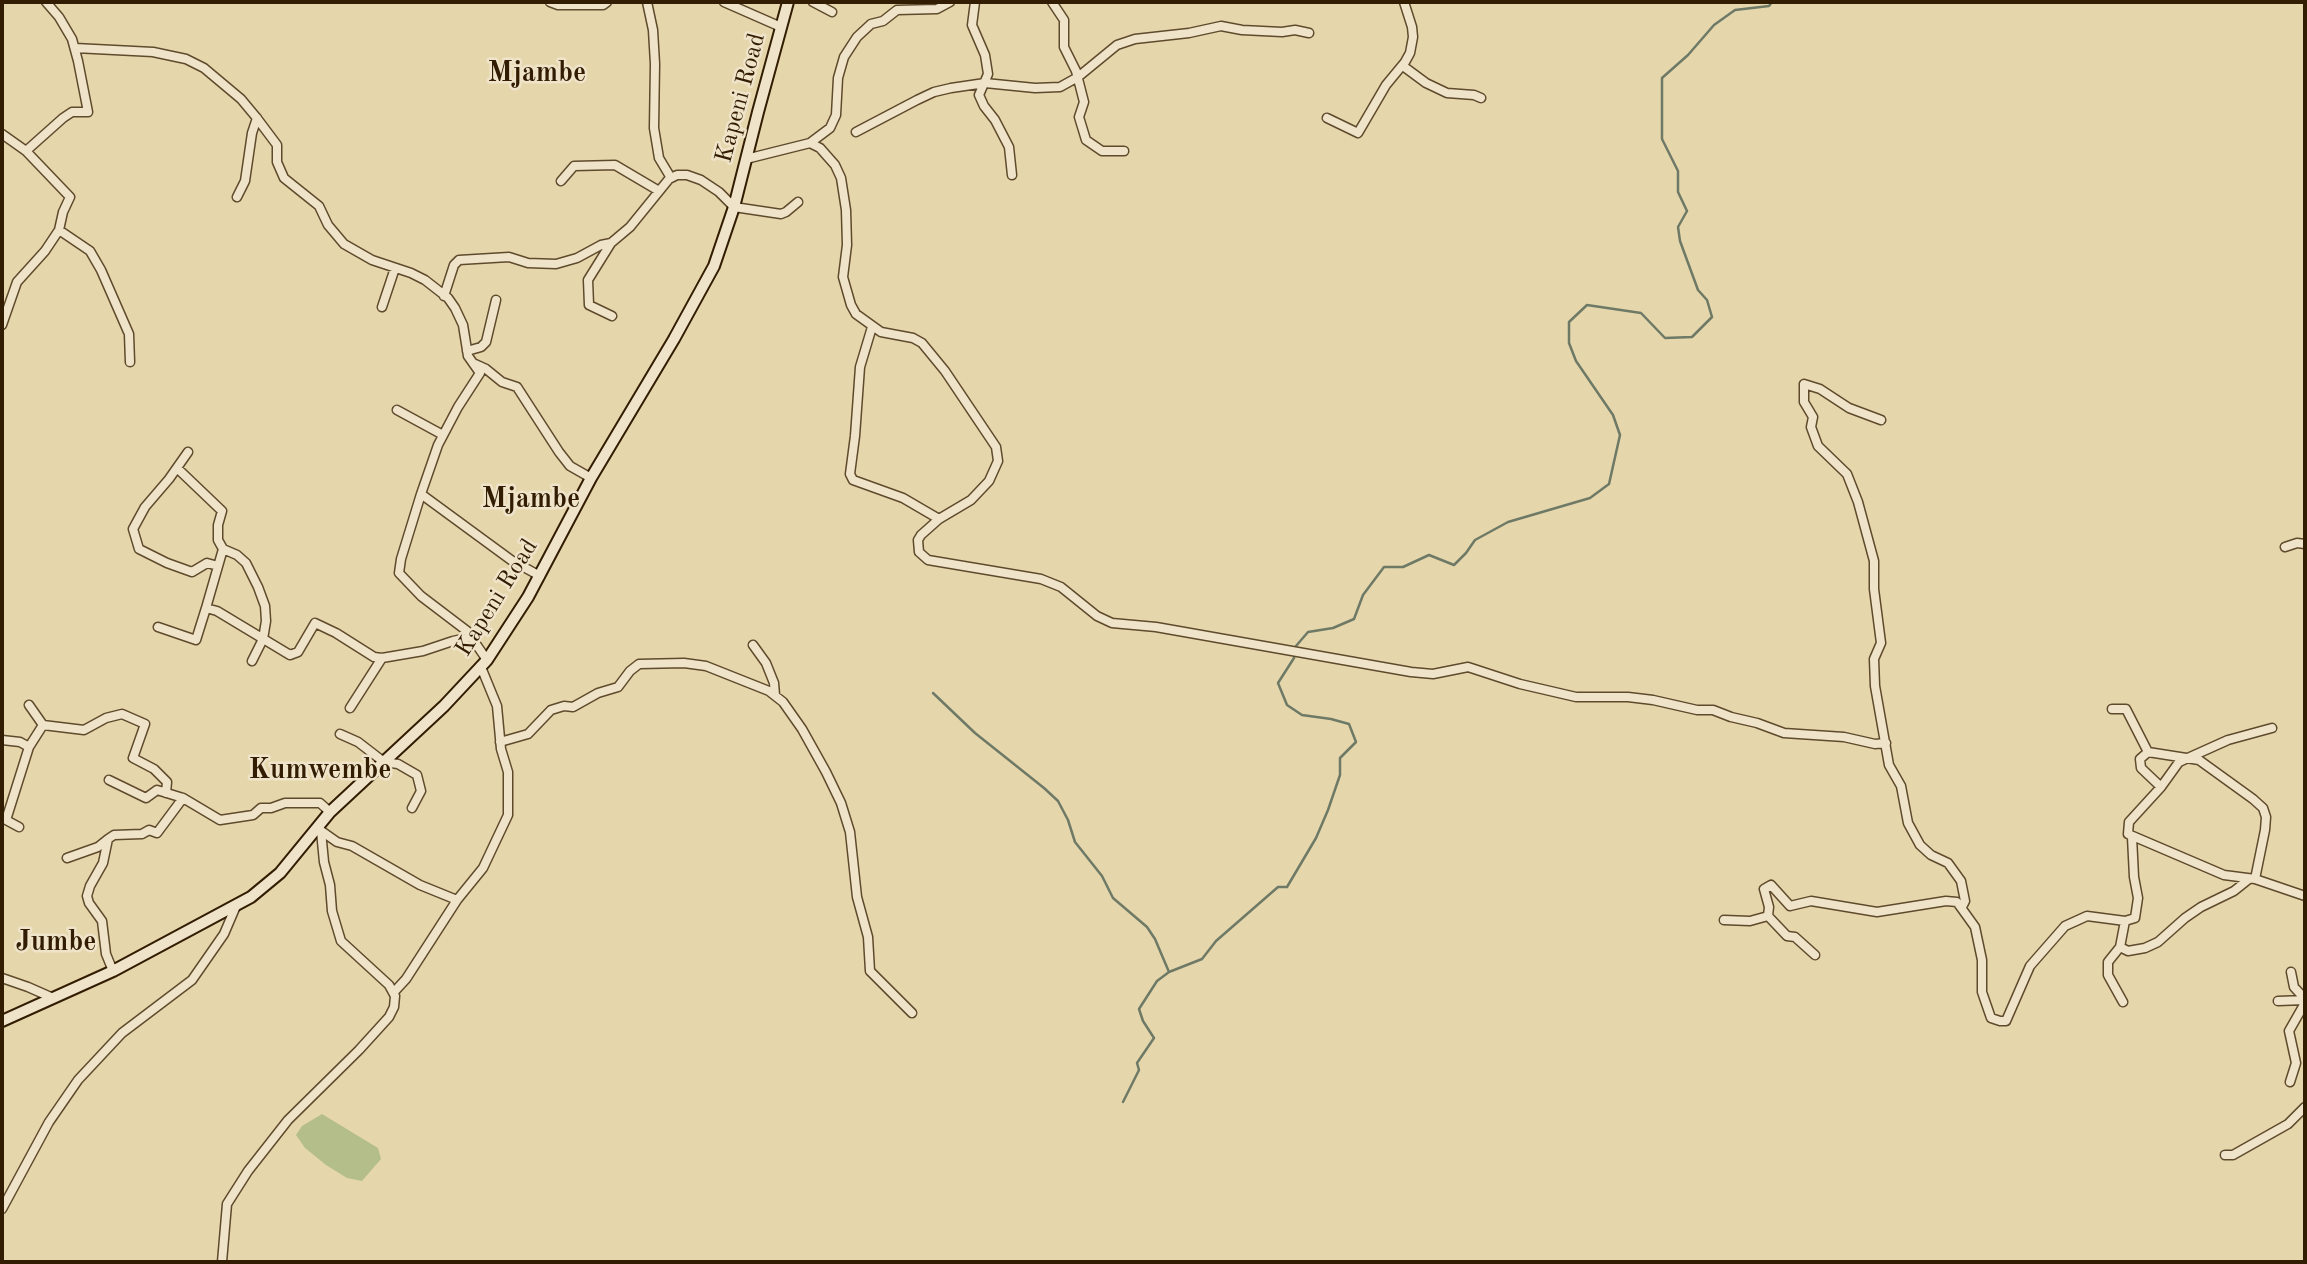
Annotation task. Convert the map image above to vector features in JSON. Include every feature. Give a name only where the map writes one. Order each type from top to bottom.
[{"type":"main road","name":"Kapeni Road","points":[[2,1021],[113,971],[251,897],[280,873],[319,830],[330,812],[444,706],[484,664],[540,576],[591,478],[704,285],[721,249],[789,2]]},
{"type":"street","points":[[26,151],[72,112],[88,111],[75,48],[60,17],[46,2]]},
{"type":"street","points":[[551,2],[558,5],[603,5],[607,2]]},
{"type":"street","points":[[647,2],[654,45],[656,138],[660,162],[671,178]]},
{"type":"street","points":[[724,2],[781,27]]},
{"type":"street","points":[[813,2],[832,12]]},
{"type":"street","points":[[746,159],[810,143],[830,128],[836,115],[838,78],[844,57],[857,37],[871,24],[883,21],[897,10],[937,9],[950,2]]},
{"type":"street","points":[[975,2],[972,25],[985,55],[988,74],[979,95],[1009,147],[1012,175]]},
{"type":"street","points":[[1052,2],[1064,20],[1064,47],[1078,78],[1084,102],[1079,117],[1086,140],[1102,151],[1124,151]]},
{"type":"street","points":[[1327,118],[1358,133],[1386,85],[1403,66],[1410,53],[1413,37],[1404,2]]},
{"type":"street","points":[[856,132],[886,114],[934,92],[985,83],[1060,86],[1078,78],[1117,45],[1135,38],[1189,33],[1221,26],[1241,30],[1295,30],[1309,33]]},
{"type":"street","points":[[75,48],[153,52],[186,59],[216,76],[241,99],[277,145],[277,162],[284,178],[319,206],[328,225],[349,248],[372,260],[418,276],[432,285],[455,308],[463,325],[467,351],[480,371],[443,435],[421,494],[399,573],[421,596],[471,637],[484,664],[497,706],[499,742],[508,772],[508,815],[483,868],[457,900],[428,947],[394,992]]},
{"type":"street","points":[[1403,66],[1426,83],[1447,93],[1481,98]]},
{"type":"street","points":[[237,197],[245,181],[252,133],[257,118]]},
{"type":"street","points":[[2,134],[26,151],[70,197],[59,230],[45,251],[17,282],[2,325]]},
{"type":"street","points":[[810,143],[820,148],[839,170],[845,195],[848,235],[843,277],[856,314],[881,332],[913,338],[922,343],[993,440],[998,451],[997,468],[989,481],[971,500],[927,527],[918,540],[919,552],[928,560],[1041,579],[1061,587],[1097,616],[1112,623],[1156,627],[1433,674],[1468,667],[1520,684],[1576,697],[1653,700],[1697,710],[1713,710],[1784,733],[1886,743]]},
{"type":"street","points":[[561,181],[574,166],[615,165],[659,191]]},
{"type":"street","points":[[612,316],[589,305],[588,280],[611,243],[630,227],[671,178],[687,175],[701,180],[719,192],[734,207],[781,214],[798,202]]},
{"type":"street","points":[[59,230],[90,251],[101,270],[129,334],[130,362]]},
{"type":"street","points":[[444,296],[454,265],[459,260],[509,257],[528,263],[556,264],[578,258],[601,245],[611,243]]},
{"type":"street","points":[[382,307],[395,268]]},
{"type":"street","points":[[467,351],[481,347],[486,342],[496,300]]},
{"type":"street","points":[[872,327],[860,367],[850,474],[853,480],[903,498],[939,519]]},
{"type":"street","points":[[475,364],[502,382],[517,387],[570,466],[591,478]]},
{"type":"street","points":[[1881,420],[1849,408],[1819,389],[1804,384],[1804,402],[1813,417],[1811,427],[1818,446],[1847,474],[1874,561],[1874,589],[1881,643],[1874,659],[1875,686],[1889,765],[1901,786],[1908,823],[1920,845],[1930,855],[1948,863],[1961,881],[1965,901],[1962,907]]},
{"type":"street","points":[[397,410],[443,435]]},
{"type":"street","points":[[188,452],[145,507],[133,529],[139,549],[192,572],[207,563],[218,566]]},
{"type":"street","points":[[177,468],[222,511],[218,524],[218,540],[223,549],[237,555],[246,563],[258,587],[265,606],[266,621],[263,639],[252,662]]},
{"type":"street","points":[[421,494],[511,560],[540,576]]},
{"type":"street","points":[[2285,547],[2297,543],[2305,544]]},
{"type":"street","points":[[158,627],[196,640],[223,549]]},
{"type":"street","points":[[206,608],[217,611],[288,655],[298,652],[315,623],[382,659],[471,637]]},
{"type":"street","points":[[753,645],[770,673],[775,695]]},
{"type":"street","points":[[350,708],[382,659]]},
{"type":"street","points":[[499,742],[528,734],[551,710],[564,706],[573,707],[598,693],[618,687],[639,664],[684,663],[706,666],[746,680],[775,695],[802,729],[841,803],[850,832],[857,897],[868,937],[870,971],[912,1013]]},
{"type":"street","points":[[29,705],[43,725],[84,730],[106,718],[122,714],[145,724],[133,758],[154,769],[167,782],[166,793]]},
{"type":"street","points":[[2112,709],[2126,709],[2148,752]]},
{"type":"street","points":[[19,827],[6,820],[29,747],[43,725]]},
{"type":"street","points":[[2272,728],[2228,740],[2179,762],[2161,787],[2129,822],[2128,834],[2224,875],[2252,879],[2305,896]]},
{"type":"street","points":[[340,734],[384,762],[398,764],[417,775],[421,791],[412,808]]},
{"type":"street","points":[[2,740],[20,742],[29,747]]},
{"type":"street","points":[[2120,947],[2128,950],[2145,948],[2158,942],[2201,907],[2252,879],[2265,830],[2266,817],[2263,808],[2199,760],[2148,752],[2140,759],[2141,768],[2161,787]]},
{"type":"street","points":[[109,780],[146,798],[157,790],[183,798],[220,820],[253,815],[261,808],[285,803],[320,803],[330,812]]},
{"type":"street","points":[[67,858],[98,847],[114,835],[142,834],[149,830],[157,834],[183,798]]},
{"type":"street","points":[[319,830],[420,886],[457,900]]},
{"type":"street","points":[[222,1262],[229,1200],[288,1120],[342,1069],[389,1017],[394,1007],[394,992],[381,976],[341,941],[332,911],[330,885],[319,830]]},
{"type":"street","points":[[1815,955],[1795,937],[1787,936],[1768,915],[1769,907],[1764,889],[1771,885],[1790,906],[1811,901],[1877,912],[1946,901],[1957,902],[1975,927],[1982,960],[1982,992],[1991,1018],[2006,1021],[2030,966],[2065,926],[2087,916],[2125,921],[2135,918],[2138,898],[2132,837]]},
{"type":"street","points":[[108,839],[103,863],[90,886],[88,896],[89,903],[102,921],[106,954],[113,971]]},
{"type":"street","points":[[2,1209],[49,1122],[78,1080],[122,1033],[192,980],[224,934],[236,906]]},
{"type":"street","points":[[1724,920],[1750,921],[1768,915]]},
{"type":"street","points":[[2123,1002],[2108,975],[2108,962],[2120,947],[2125,921]]},
{"type":"street","points":[[2291,972],[2294,987],[2305,1001]]},
{"type":"street","points":[[2,978],[53,998]]},
{"type":"street","points":[[2278,1002],[2305,1001]]},
{"type":"street","points":[[2290,1082],[2296,1063],[2289,1031],[2305,1001]]},
{"type":"street","points":[[2225,1156],[2234,1155],[2288,1124],[2305,1107]]},
{"type":"green space","points":[[322,1114],[378,1148],[381,1159],[362,1181],[347,1178],[326,1165],[305,1148],[296,1135],[302,1126]]},
{"type":"waterway","points":[[1169,972],[1202,959],[1216,941],[1278,887],[1287,887],[1316,838],[1328,810],[1340,775],[1340,758],[1356,742],[1349,724],[1302,715],[1287,705],[1278,683],[1294,658],[1296,646],[1308,632],[1333,628],[1354,619],[1363,595],[1384,567],[1403,567],[1429,555],[1454,565],[1475,540],[1508,522],[1590,498],[1609,484],[1620,435],[1613,415],[1576,361],[1569,343],[1569,322],[1587,305],[1641,313],[1665,338],[1692,337],[1712,317],[1707,300],[1698,290],[1680,241],[1678,227],[1687,211],[1678,192],[1678,171],[1662,139],[1662,78],[1688,55],[1714,25],[1735,10],[1769,6],[1772,2]]},
{"type":"waterway","points":[[933,693],[975,733],[1058,801],[1075,842],[1102,876],[1113,898],[1147,927],[1155,939],[1169,972],[1157,981],[1139,1009],[1154,1038],[1137,1063],[1139,1070],[1123,1102]]},
{"type":"district","name":"Mjambe","points":[[537,74]]},
{"type":"district","name":"Mjambe","points":[[531,500]]},
{"type":"district","name":"Kumwembe","points":[[320,771]]},
{"type":"district","name":"Jumbe","points":[[56,943]]}]
